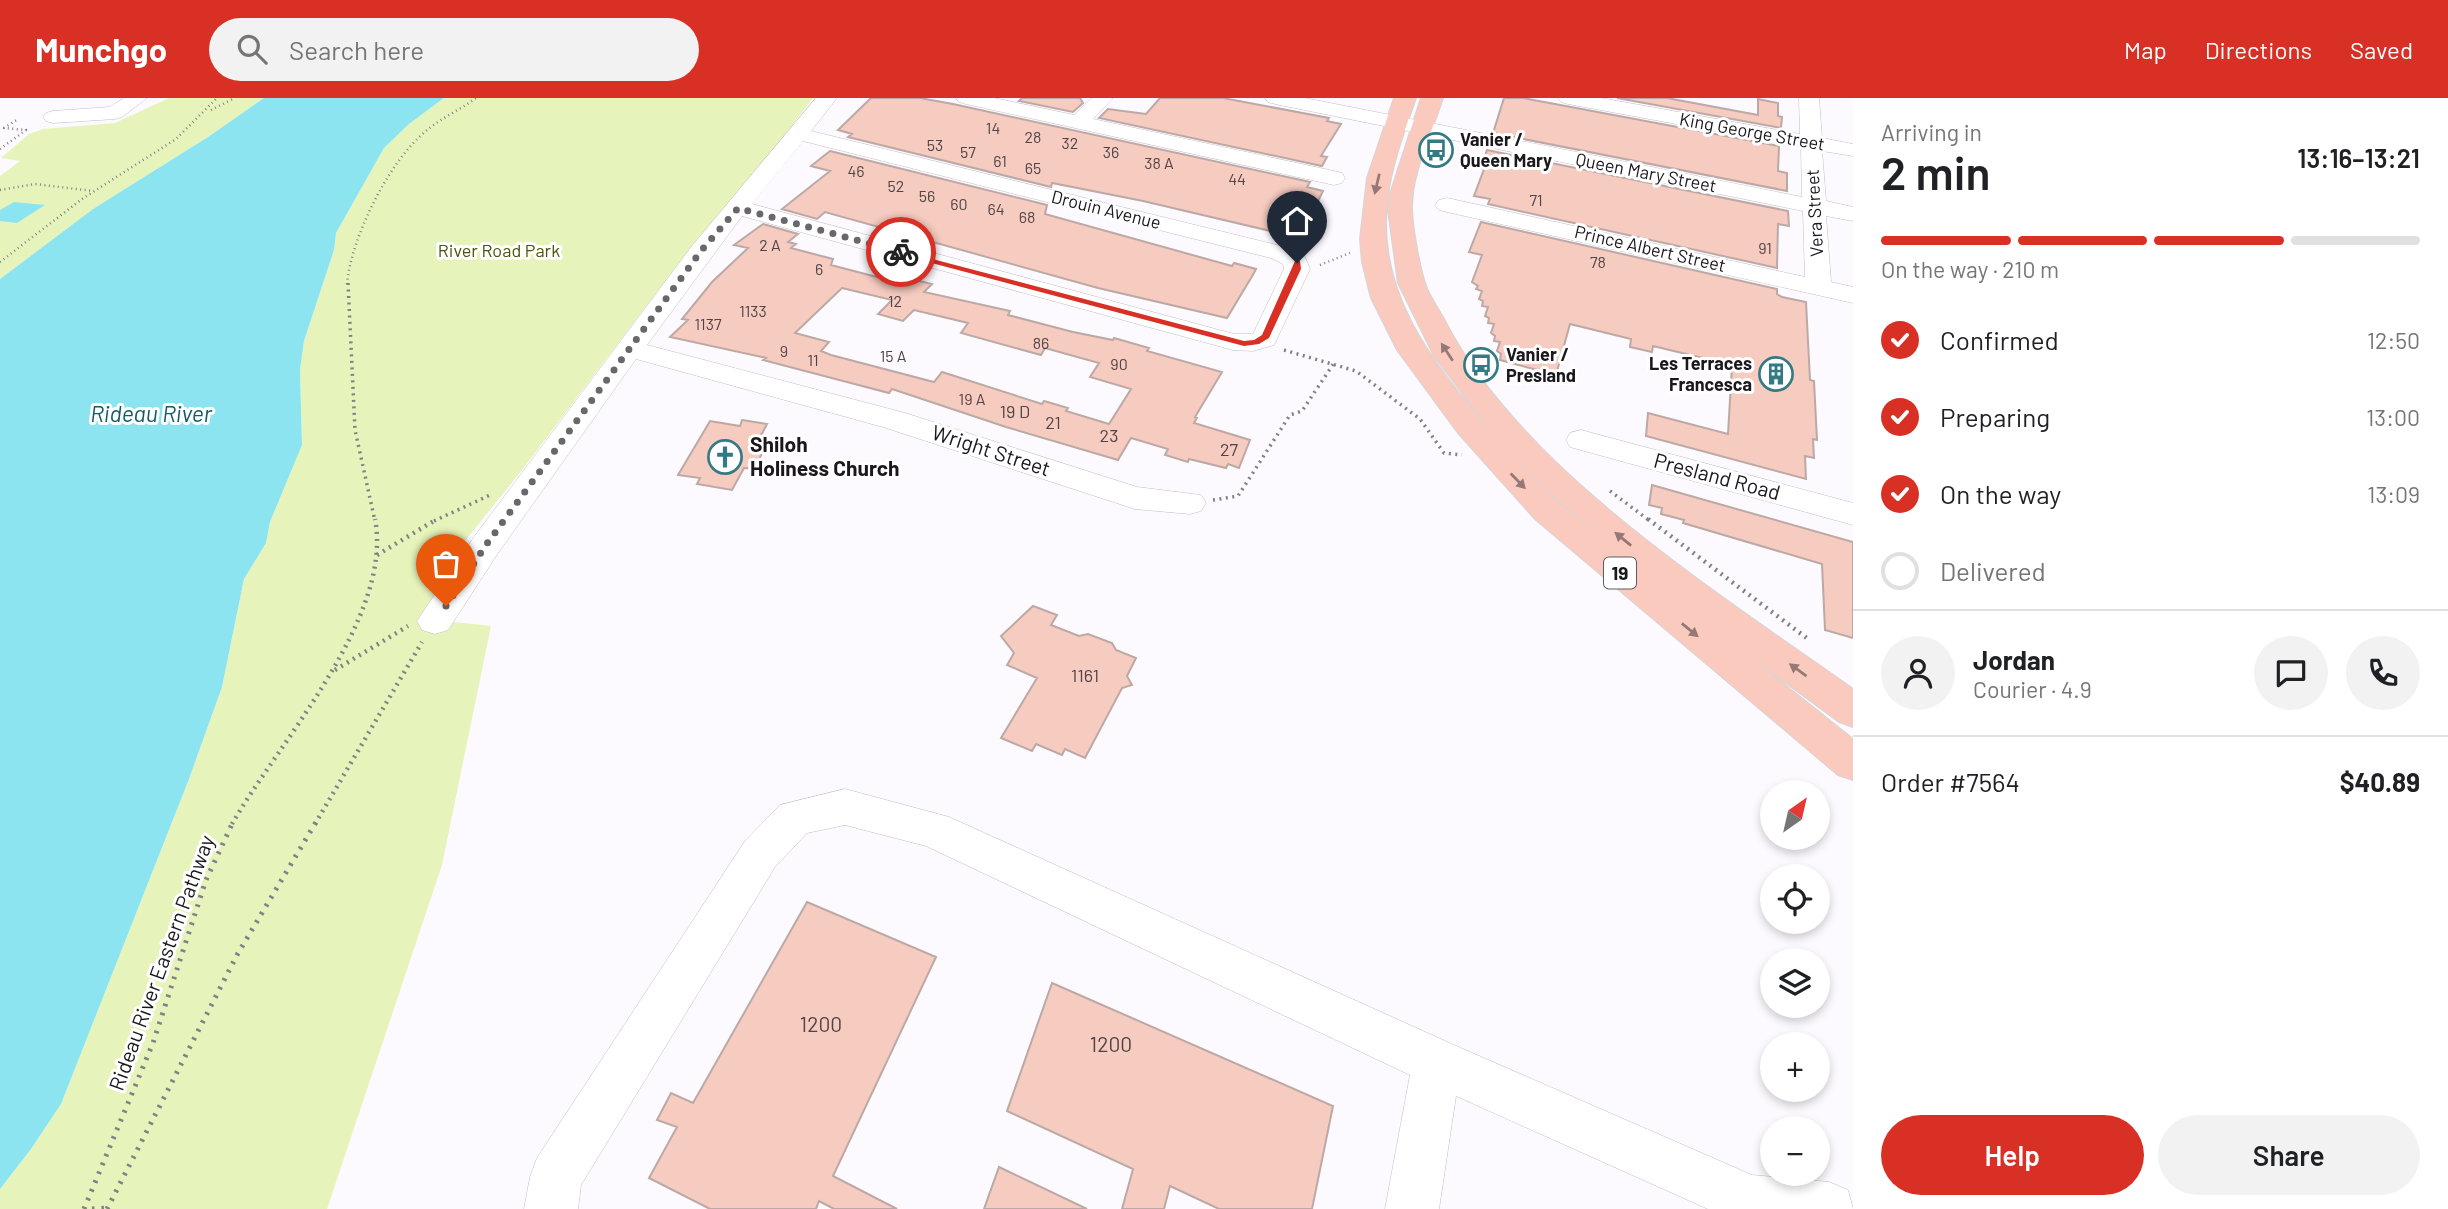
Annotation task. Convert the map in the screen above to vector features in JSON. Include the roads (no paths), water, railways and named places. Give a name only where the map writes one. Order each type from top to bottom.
[{"type":"main road","name":"19","points":[[1405,98],[1410,125],[1407,179],[1400,211],[1403,247],[1409,274],[1428,320],[1449,355],[1480,437],[1521,485],[1577,537],[1853,763]]},
{"type":"main road","name":"19","points":[[1410,125],[1432,98]]},
{"type":"main road","name":"19","points":[[1480,437],[1562,486],[1628,543],[1853,711]]},
{"type":"street","points":[[80,98],[53,117],[115,113],[137,98]]},
{"type":"street","points":[[441,613],[486,545],[701,251],[827,98]]},
{"type":"street","points":[[966,98],[1334,177]]},
{"type":"street","points":[[1078,123],[1103,98]]},
{"type":"street","name":"Queen Mary Street","points":[[1275,98],[1853,214]]},
{"type":"street","name":"King George Street","points":[[1568,98],[1853,150]]},
{"type":"street","name":"Vera Street","points":[[1808,98],[1816,207],[1818,287]]},
{"type":"street","name":"Drouin Avenue","points":[[738,208],[1245,342],[1264,339],[1269,332],[1297,269],[1295,260],[1280,253],[799,134]]},
{"type":"street","name":"Prince Albert Street","points":[[1447,205],[1853,295]]},
{"type":"street","name":"Wright Street","points":[[631,349],[894,420],[1135,498],[1191,503]]},
{"type":"street","name":"Presland Road","points":[[1581,440],[1853,514]]},
{"type":"street","points":[[551,1209],[556,1177],[760,854],[795,818],[845,807],[934,830],[1437,1062],[1757,1205],[1829,1209]]},
{"type":"street","points":[[1412,1209],[1437,1062]]},
{"type":"water","name":"Rideau River","points":[[264,98],[444,98],[409,124],[384,148],[336,233],[334,250],[304,341],[300,370],[302,445],[270,522],[266,543],[244,579],[222,687],[189,779],[61,1104],[0,1189],[0,279],[93,209],[208,137]]},
{"type":"water","points":[[14,202],[45,205],[17,223],[0,221],[0,210]]},
{"type":"place","name":"Vanier / Queen Mary","points":[[1436,150]]},
{"type":"place","name":"Vanier / Presland","points":[[1481,365]]},
{"type":"place","name":"Les Terraces Francesca","points":[[1776,374]]},
{"type":"place","name":"Shiloh Holiness Church","points":[[725,457]]},
{"type":"park label","name":"River Road Park","points":[[499,251]]}]
